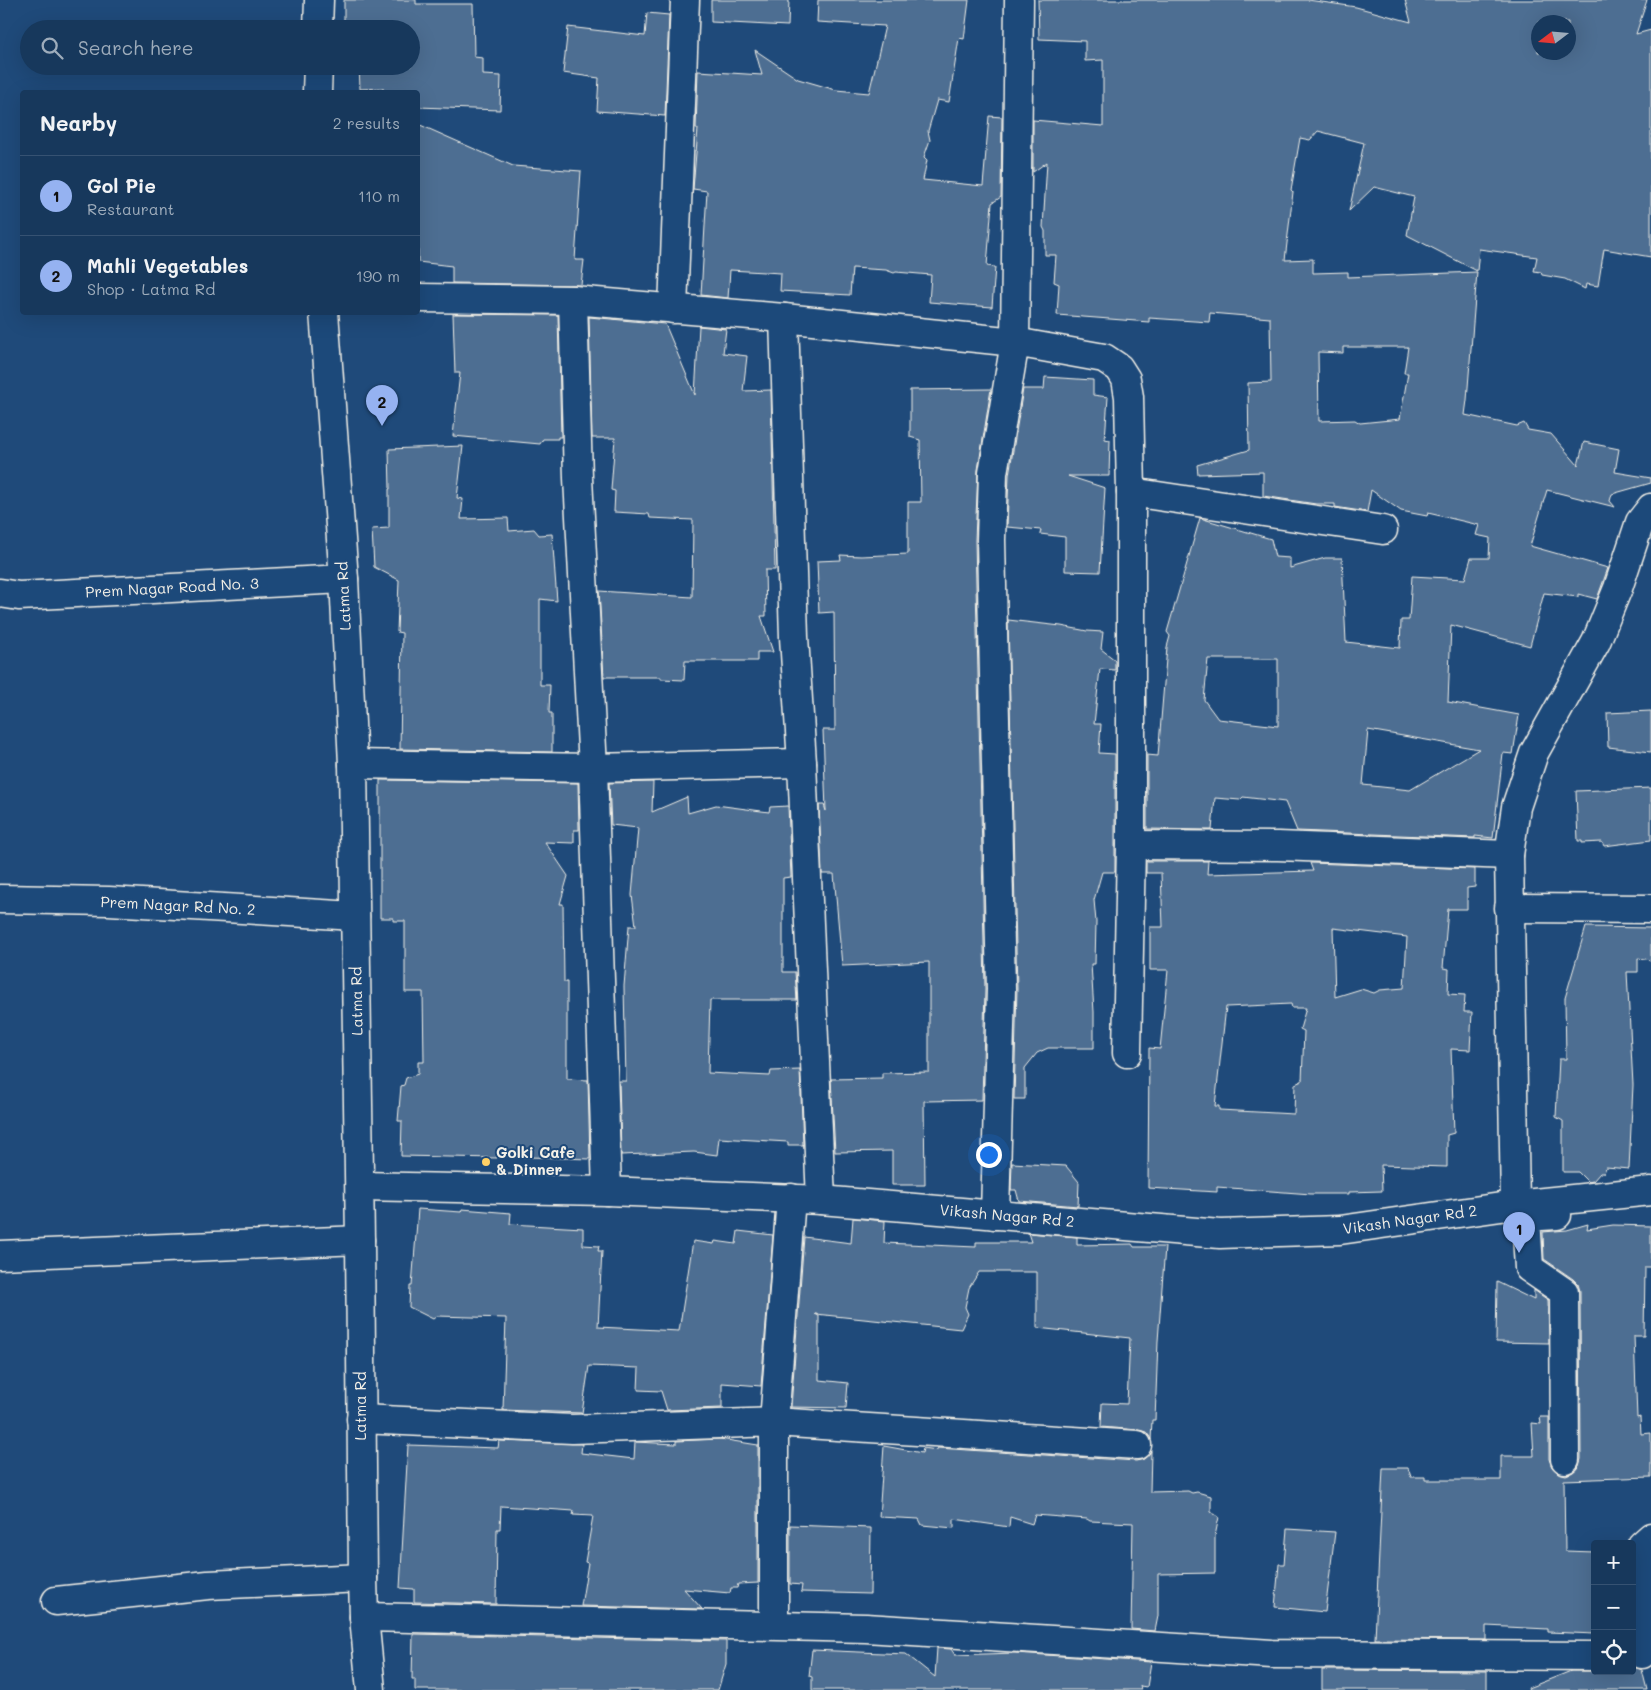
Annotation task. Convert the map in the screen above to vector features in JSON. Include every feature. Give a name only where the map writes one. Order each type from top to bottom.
[{"type":"street","points":[[318,20],[319,0]]},
{"type":"street","points":[[673,309],[685,0]]},
{"type":"street","points":[[995,1215],[1001,989],[991,540],[993,473],[1015,342],[1019,0]]},
{"type":"street","points":[[317,90],[318,75]]},
{"type":"street","points":[[420,298],[573,300],[784,318],[1015,342],[1104,358],[1119,368],[1126,379],[1129,397],[1131,492],[1131,846],[1127,1053]]},
{"type":"street","points":[[573,300],[578,478],[593,768],[607,1190]]},
{"type":"street","name":"Latma Rd","points":[[324,315],[344,579],[353,764],[360,1186],[360,1419],[363,1578],[364,1617],[371,1690]]},
{"type":"street","points":[[784,318],[794,637],[802,762],[821,1200]]},
{"type":"street","points":[[1131,492],[1383,530]]},
{"type":"street","points":[[1515,1205],[1509,856],[1516,807],[1534,753],[1596,642],[1618,588],[1640,522],[1651,508]]},
{"type":"street","name":"Prem Nagar Road No. 3","points":[[0,593],[19,596],[344,579]]},
{"type":"street","points":[[353,764],[593,768],[802,762]]},
{"type":"street","points":[[1131,846],[1278,846],[1509,856]]},
{"type":"street","name":"Prem Nagar Rd No. 2","points":[[0,899],[109,901],[355,916]]},
{"type":"street","points":[[1509,908],[1651,909]]},
{"type":"street","name":"Vikash Nagar Rd 2","points":[[360,1186],[607,1190],[791,1198],[1220,1234],[1340,1230],[1515,1205],[1651,1191]]},
{"type":"street","points":[[774,1625],[774,1422],[791,1198]]},
{"type":"street","points":[[1556,1200],[1558,1215],[1526,1217],[1529,1268],[1564,1292],[1565,1459]]},
{"type":"street","points":[[0,1255],[360,1240]]},
{"type":"street","points":[[360,1419],[572,1429],[774,1422],[1137,1445]]},
{"type":"street","points":[[1642,1654],[1642,1545],[1651,1537]]},
{"type":"street","points":[[56,1601],[208,1585],[363,1578]]},
{"type":"street","points":[[364,1617],[866,1628],[1272,1654],[1591,1656]]},
{"type":"building","points":[[344,0],[416,0],[416,4],[473,4],[474,57],[483,58],[483,75],[501,76],[500,110],[420,107],[420,90],[360,89],[359,75],[420,75],[420,20],[344,20]]},
{"type":"building","points":[[711,0],[789,0],[788,26],[711,22]]},
{"type":"building","points":[[818,0],[969,0],[964,39],[959,38],[949,102],[937,100],[928,131],[930,140],[924,157],[927,160],[923,180],[983,186],[989,116],[1002,117],[1001,197],[992,203],[987,266],[995,267],[992,307],[929,302],[931,275],[852,268],[850,295],[780,291],[781,273],[730,270],[728,298],[701,295],[707,191],[693,189],[698,129],[696,129],[698,71],[762,75],[755,50],[798,79],[836,90],[869,93],[885,26],[817,22]]},
{"type":"building","points":[[1038,0],[1308,0],[1356,7],[1411,22],[1405,0],[1647,0],[1636,34],[1651,30],[1651,257],[1604,249],[1598,286],[1586,284],[1585,289],[1565,279],[1542,275],[1541,272],[1534,271],[1537,257],[1479,249],[1477,271],[1407,235],[1414,197],[1374,187],[1349,211],[1364,143],[1318,131],[1310,140],[1300,138],[1291,190],[1293,192],[1285,260],[1313,259],[1313,273],[1348,272],[1348,277],[1477,272],[1465,415],[1517,426],[1524,423],[1528,430],[1551,434],[1578,465],[1584,442],[1619,449],[1615,472],[1651,478],[1651,483],[1612,494],[1610,501],[1615,507],[1547,490],[1530,546],[1608,568],[1597,599],[1578,594],[1578,597],[1544,593],[1530,646],[1451,625],[1448,702],[1519,715],[1513,754],[1503,753],[1493,838],[1297,831],[1285,802],[1243,797],[1240,800],[1215,798],[1212,830],[1147,829],[1147,755],[1158,756],[1167,647],[1170,636],[1167,632],[1200,518],[1271,539],[1275,557],[1290,558],[1290,568],[1325,558],[1342,558],[1346,642],[1400,648],[1401,620],[1409,620],[1412,576],[1465,579],[1471,558],[1489,558],[1490,538],[1476,535],[1479,525],[1428,513],[1427,516],[1401,511],[1371,490],[1367,512],[1335,507],[1335,504],[1316,504],[1263,496],[1263,472],[1198,474],[1197,465],[1249,450],[1248,383],[1271,382],[1270,318],[1210,313],[1209,322],[1149,318],[1149,322],[1057,315],[1059,284],[1054,282],[1056,255],[1045,255],[1045,231],[1043,227],[1047,162],[1033,172],[1033,120],[1103,126],[1103,60],[1085,61],[1085,41],[1039,39]],"holes":[[[1343,347],[1408,347],[1404,373],[1408,373],[1400,419],[1360,423],[1355,420],[1319,421],[1318,352],[1343,353]],[[1208,659],[1278,659],[1278,726],[1218,719],[1204,700]],[[1368,730],[1479,749],[1410,790],[1363,785]]]},
{"type":"building","points":[[647,13],[669,15],[665,116],[597,111],[599,78],[563,73],[568,27],[645,36]]},
{"type":"building","points":[[420,125],[513,166],[581,171],[575,260],[584,260],[581,285],[452,283],[452,266],[420,262]]},
{"type":"building","points":[[453,314],[558,315],[561,437],[558,437],[558,439],[543,439],[540,444],[453,436],[460,373],[455,373]]},
{"type":"building","points":[[589,317],[665,324],[695,395],[699,326],[726,329],[723,353],[747,356],[743,391],[771,390],[775,570],[765,570],[766,616],[761,616],[773,652],[757,652],[757,661],[685,661],[684,680],[661,679],[661,677],[604,677],[599,591],[692,597],[693,520],[650,518],[649,514],[614,512],[615,491],[611,490],[615,438],[592,438]]},
{"type":"building","points":[[1045,377],[1093,380],[1093,395],[1108,397],[1105,439],[1110,440],[1109,476],[1068,476],[1105,488],[1100,572],[1065,571],[1065,537],[1040,534],[1041,530],[1007,527],[1009,475],[1023,389],[1044,389]]},
{"type":"building","points":[[991,389],[978,470],[975,540],[985,989],[982,1100],[924,1101],[925,1185],[892,1185],[892,1151],[835,1152],[831,1079],[882,1078],[882,1073],[929,1072],[929,962],[842,966],[834,874],[822,874],[819,805],[824,805],[826,811],[823,730],[835,730],[834,612],[819,613],[817,561],[841,560],[840,555],[908,554],[908,502],[921,502],[920,440],[910,437],[910,390]]},
{"type":"building","points":[[463,446],[457,498],[463,499],[461,519],[508,518],[509,531],[534,529],[539,535],[552,534],[557,601],[540,599],[540,685],[550,685],[549,713],[552,713],[552,752],[400,749],[402,633],[397,632],[399,580],[374,567],[372,529],[389,528],[389,449]]},
{"type":"building","points":[[1008,620],[1103,632],[1101,649],[1115,660],[1115,670],[1100,669],[1094,724],[1101,724],[1099,753],[1115,754],[1115,872],[1102,872],[1094,900],[1096,922],[1095,964],[1091,964],[1094,1048],[1048,1048],[1037,1053],[1025,1068],[1025,1099],[1014,1099],[1017,989]]},
{"type":"building","points":[[1651,711],[1651,752],[1608,747],[1607,713]]},
{"type":"building","points":[[380,780],[578,783],[579,830],[574,830],[574,843],[545,842],[568,876],[560,904],[563,904],[564,982],[567,982],[567,1079],[588,1080],[590,1159],[497,1156],[497,1158],[401,1156],[402,1121],[398,1121],[401,1086],[404,1085],[406,1078],[418,1074],[418,1062],[424,1062],[423,992],[405,992],[405,921],[393,921],[393,918],[380,918]]},
{"type":"building","points":[[653,782],[652,812],[687,797],[688,813],[716,805],[769,812],[770,807],[788,806],[791,877],[783,878],[783,972],[795,972],[797,1000],[710,1000],[708,1073],[770,1076],[771,1071],[800,1070],[803,1145],[788,1145],[788,1142],[719,1138],[717,1155],[694,1152],[621,1155],[619,1081],[626,1081],[624,986],[629,926],[636,926],[632,895],[638,828],[611,825],[609,783]]},
{"type":"building","points":[[1651,788],[1651,840],[1604,846],[1602,842],[1582,843],[1582,841],[1578,841],[1576,791]]},
{"type":"building","points":[[1146,861],[1208,861],[1207,874],[1313,871],[1310,863],[1475,869],[1475,887],[1467,888],[1467,909],[1448,909],[1443,968],[1449,969],[1448,994],[1465,995],[1464,1012],[1472,1012],[1470,1050],[1451,1049],[1454,1133],[1447,1135],[1447,1167],[1381,1165],[1382,1191],[1349,1192],[1349,1194],[1311,1194],[1217,1187],[1217,1192],[1148,1188],[1149,1048],[1160,1049],[1168,970],[1150,970],[1150,927],[1163,927],[1161,873],[1146,873]],"holes":[[[1333,928],[1407,937],[1404,988],[1380,990],[1374,993],[1361,989],[1335,997]],[[1291,1004],[1292,1008],[1306,1008],[1300,1029],[1304,1031],[1302,1081],[1295,1084],[1294,1114],[1219,1110],[1219,1106],[1215,1106],[1226,1007]]]},
{"type":"building","points":[[1586,927],[1651,928],[1651,960],[1638,958],[1638,972],[1627,972],[1633,1085],[1629,1169],[1606,1167],[1604,1173],[1600,1173],[1593,1181],[1588,1182],[1578,1172],[1563,1172],[1563,1121],[1556,1117],[1559,1059],[1566,1059],[1565,998]]},
{"type":"building","points":[[1012,1163],[1066,1166],[1079,1182],[1078,1206],[1019,1201],[1016,1190],[1011,1190]]},
{"type":"building","points":[[418,1209],[461,1212],[462,1209],[511,1213],[510,1224],[583,1228],[583,1245],[599,1246],[598,1251],[602,1251],[598,1327],[679,1331],[693,1241],[714,1244],[715,1241],[736,1244],[738,1231],[773,1235],[761,1386],[722,1383],[722,1408],[667,1410],[661,1391],[638,1390],[639,1368],[589,1366],[582,1413],[503,1410],[506,1318],[437,1316],[433,1319],[409,1307]]},
{"type":"building","points":[[853,1218],[885,1221],[884,1243],[976,1247],[976,1242],[1031,1242],[1028,1233],[1077,1237],[1077,1245],[1132,1244],[1134,1247],[1165,1247],[1158,1341],[1155,1420],[1152,1420],[1151,1440],[1146,1432],[1101,1427],[1102,1403],[1127,1404],[1130,1338],[1037,1328],[1037,1272],[979,1272],[969,1288],[965,1307],[968,1314],[961,1329],[815,1314],[819,1316],[819,1380],[848,1383],[846,1408],[791,1407],[804,1237],[851,1243]]},
{"type":"building","points":[[1588,1224],[1587,1229],[1613,1225],[1651,1226],[1651,1267],[1645,1267],[1644,1336],[1634,1336],[1637,1418],[1640,1417],[1641,1434],[1651,1433],[1651,1477],[1564,1480],[1565,1551],[1591,1552],[1591,1634],[1548,1632],[1548,1629],[1486,1626],[1486,1640],[1375,1639],[1383,1468],[1408,1468],[1411,1477],[1425,1477],[1425,1480],[1501,1480],[1501,1456],[1534,1456],[1532,1423],[1541,1424],[1540,1417],[1549,1417],[1549,1459],[1552,1467],[1558,1473],[1566,1475],[1573,1472],[1579,1466],[1581,1459],[1580,1291],[1578,1284],[1573,1279],[1544,1259],[1543,1232],[1567,1230]]},
{"type":"building","points":[[1497,1282],[1534,1300],[1534,1290],[1548,1300],[1549,1343],[1496,1342]]},
{"type":"building","points":[[720,1439],[758,1445],[758,1583],[738,1584],[737,1588],[731,1588],[730,1593],[684,1589],[702,1609],[581,1606],[588,1563],[585,1562],[593,1516],[573,1515],[574,1511],[501,1506],[500,1529],[497,1529],[496,1604],[414,1602],[414,1589],[400,1588],[408,1445],[498,1448],[499,1441],[582,1444],[581,1453],[634,1459],[635,1442],[676,1444],[676,1441]]},
{"type":"building","points":[[884,1446],[922,1453],[923,1448],[937,1450],[937,1448],[1136,1461],[1144,1459],[1151,1451],[1150,1492],[1188,1491],[1211,1496],[1211,1512],[1219,1517],[1215,1536],[1215,1573],[1158,1574],[1158,1616],[1155,1631],[1131,1629],[1133,1523],[1090,1521],[1087,1519],[1035,1515],[1032,1524],[1010,1517],[1009,1527],[954,1519],[954,1528],[922,1525],[919,1519],[879,1517]]},
{"type":"building","points":[[790,1525],[871,1528],[870,1594],[801,1592],[802,1585],[790,1584]]},
{"type":"building","points":[[1287,1529],[1335,1532],[1325,1612],[1275,1607],[1279,1564],[1284,1564]]},
{"type":"building","points":[[413,1634],[726,1641],[726,1664],[718,1690],[415,1690],[415,1679],[412,1679]]},
{"type":"building","points":[[937,1648],[951,1649],[955,1655],[1015,1653],[1151,1662],[1147,1687],[1140,1686],[1141,1690],[812,1690],[812,1677],[809,1676],[812,1650],[906,1654],[935,1677]]},
{"type":"building","points":[[1636,1668],[1642,1670],[1647,1690],[1529,1690],[1528,1688],[1571,1671],[1591,1671],[1591,1675],[1636,1675]]},
{"type":"building","points":[[1322,1670],[1487,1671],[1487,1690],[1322,1690]]},
{"type":"place","name":"Mahli Vegetables","points":[[382,426]]},
{"type":"place","name":"Golki Cafe & Dinner","points":[[486,1162]]},
{"type":"place","name":"Gol Pie","points":[[1519,1253]]}]
